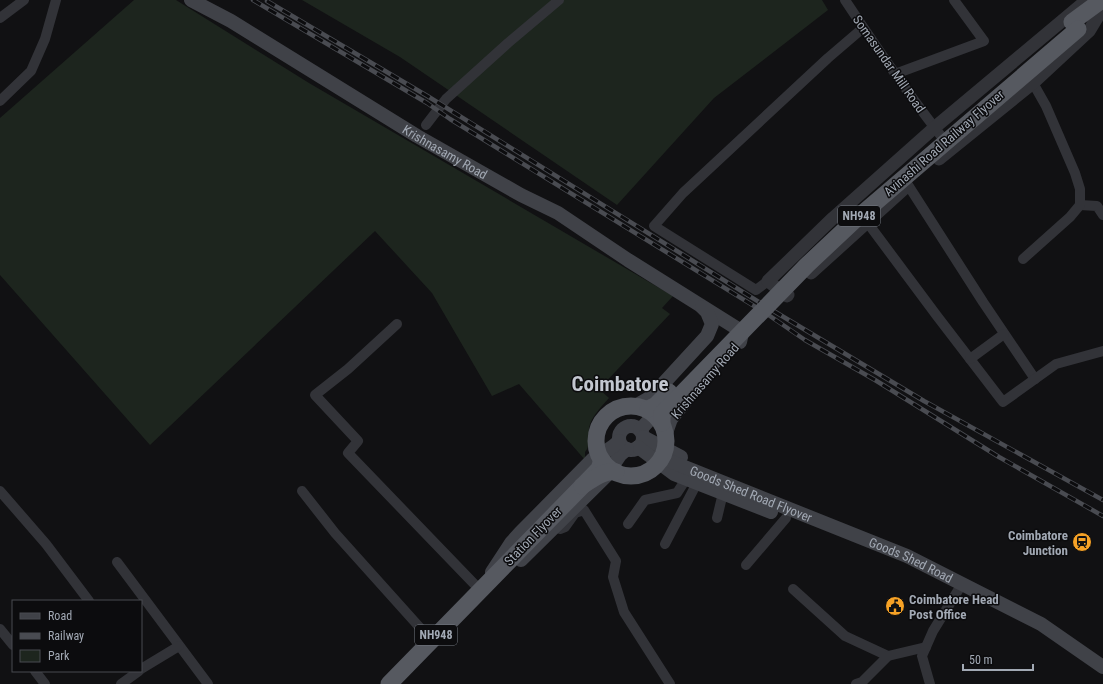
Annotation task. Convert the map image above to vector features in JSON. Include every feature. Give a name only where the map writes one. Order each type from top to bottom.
[{"type":"highway","name":"Avinashi Road Railway Flyover","points":[[653,417],[656,405],[857,206],[1075,25],[1093,4]]},
{"type":"highway","name":"NH948","points":[[602,460],[597,450],[596,438],[599,427],[605,417],[614,410],[625,406],[653,417]]},
{"type":"highway","points":[[653,417],[666,446],[662,458]]},
{"type":"highway","name":"Station Flyover","points":[[582,486],[611,471],[626,475],[647,472],[656,466],[662,458]]},
{"type":"highway","points":[[602,460],[608,467],[616,472]]},
{"type":"highway","name":"Station Flyover","points":[[482,588],[599,469],[602,460]]},
{"type":"highway","name":"NH948","points":[[389,684],[482,588]]},
{"type":"main road","name":"Krishnasamy Road","points":[[191,0],[231,21],[417,136],[521,195],[558,213],[628,260],[699,304],[738,329],[742,333],[737,347],[690,396],[671,419],[653,417],[651,397],[708,336],[712,324],[707,312],[699,304]]},
{"type":"main road","points":[[930,148],[938,133]]},
{"type":"main road","points":[[482,588],[516,566],[605,477],[620,455],[653,417]]},
{"type":"main road","points":[[633,441],[667,470],[691,481],[814,528],[840,529]]},
{"type":"main road","points":[[482,588],[495,566],[520,533],[594,458],[633,441],[679,456],[823,513],[840,529]]},
{"type":"main road","name":"Goods Shed Road Flyover","points":[[662,458],[840,529]]},
{"type":"main road","name":"Goods Shed Road","points":[[840,529],[907,556],[1041,624],[1103,667]]},
{"type":"street","points":[[0,18],[24,0]]},
{"type":"street","points":[[0,101],[31,71],[46,39],[56,0]]},
{"type":"street","points":[[426,125],[446,99],[508,43],[559,0]]},
{"type":"street","name":"Somasundar Mill Road","points":[[844,0],[895,74],[938,133],[951,148]]},
{"type":"street","points":[[895,74],[984,41],[954,0]]},
{"type":"street","points":[[863,28],[828,58],[683,193],[654,226],[756,290],[768,281],[833,218],[1093,4]]},
{"type":"street","points":[[768,281],[787,296],[811,272],[908,185],[951,148],[1033,83],[1089,31],[1093,4]]},
{"type":"street","points":[[1023,259],[1070,217],[1080,205],[1080,189],[1075,173],[1046,106],[1033,83]]},
{"type":"street","points":[[908,185],[982,302],[1035,379]]},
{"type":"street","points":[[1080,205],[1097,206],[1103,215]]},
{"type":"street","points":[[867,222],[1004,402],[1056,364],[1103,351]]},
{"type":"street","points":[[397,324],[348,369],[315,395],[358,442],[348,453],[482,588]]},
{"type":"street","points":[[970,359],[1004,334]]},
{"type":"street","points":[[628,524],[645,500],[677,492],[691,481]]},
{"type":"street","points":[[665,544],[691,481]]},
{"type":"street","points":[[0,491],[46,544],[88,600]]},
{"type":"street","points":[[302,491],[335,533],[431,640]]},
{"type":"street","points":[[717,518],[723,493]]},
{"type":"street","points":[[557,525],[560,529],[565,527],[575,513],[584,510],[616,561],[613,577],[624,612],[670,684]]},
{"type":"street","points":[[746,565],[786,518]]},
{"type":"street","points":[[117,562],[208,684]]},
{"type":"street","points":[[930,684],[922,656],[933,632],[962,584]]},
{"type":"street","points":[[793,589],[845,636],[888,656]]},
{"type":"street","points":[[0,629],[12,644]]},
{"type":"street","points":[[142,669],[179,646]]},
{"type":"street","points":[[856,684],[862,682],[888,656],[926,647]]},
{"type":"street","points":[[35,672],[45,684]]},
{"type":"street","points":[[121,684],[138,672]]},
{"type":"green space","points":[[134,0],[176,0],[309,83],[673,296],[662,308],[670,314],[599,389],[609,398],[596,413],[590,424],[589,442],[585,452],[585,460],[519,384],[492,396],[432,293],[375,231],[150,445],[0,275],[0,118]]},
{"type":"green space","points":[[302,0],[822,0],[828,10],[714,98],[617,205],[400,57]]},
{"type":"railway","points":[[253,0],[427,103],[450,119],[767,314],[805,340],[875,380],[999,457],[1103,516]]},
{"type":"railway","points":[[267,1],[429,97],[772,310],[924,401],[1103,500]]},
{"type":"place","name":"Coimbatore Junction","points":[[1082,542]]},
{"type":"place","name":"Coimbatore Head Post Office","points":[[895,606]]},
{"type":"district","name":"Coimbatore","points":[[620,384]]}]
